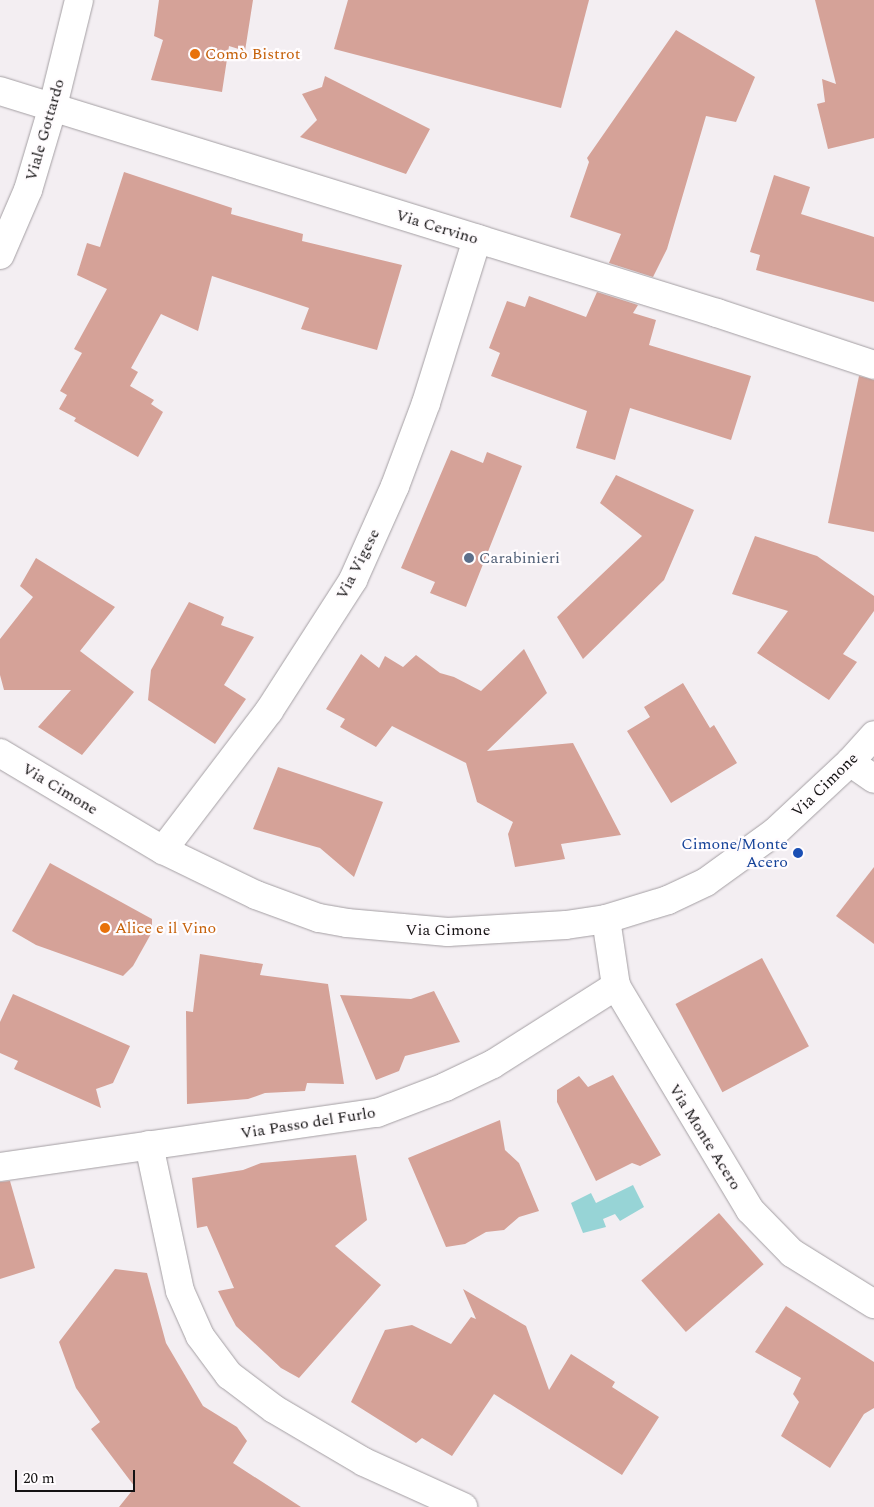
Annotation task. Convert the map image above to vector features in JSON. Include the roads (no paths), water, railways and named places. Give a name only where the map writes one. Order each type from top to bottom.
[{"type":"street","name":"Viale Gottardo","points":[[0,255],[28,190],[54,106],[79,0]]},
{"type":"street","name":"Via Cervino","points":[[0,91],[54,106],[874,365]]},
{"type":"street","name":"Via Vigese","points":[[163,850],[269,711],[353,580],[395,486],[426,403],[476,239]]},
{"type":"street","name":"Via Cimone","points":[[0,753],[163,850],[281,905],[347,923],[448,932],[566,925],[606,919],[668,900],[706,882],[775,832],[850,762],[874,735]]},
{"type":"street","points":[[850,762],[874,779]]},
{"type":"street","name":"Via Monte Acero","points":[[606,919],[616,986],[750,1210],[792,1253],[874,1304]]},
{"type":"street","name":"Via Passo del Furlo","points":[[0,1167],[377,1114],[445,1088],[494,1064],[616,986]]},
{"type":"street","points":[[149,1145],[180,1290],[200,1336],[229,1375],[274,1409],[364,1462],[463,1507]]},
{"type":"water","points":[[633,1185],[644,1207],[620,1221],[615,1214],[603,1219],[606,1227],[583,1233],[571,1203],[591,1193],[596,1203]]},
{"type":"place","name":"Comò Bistrot","points":[[195,54]]},
{"type":"place","name":"Carabinieri","points":[[469,558]]},
{"type":"place","name":"Cimone/Monte Acero","points":[[798,853]]},
{"type":"place","name":"Alice e il Vino","points":[[105,928]]}]
